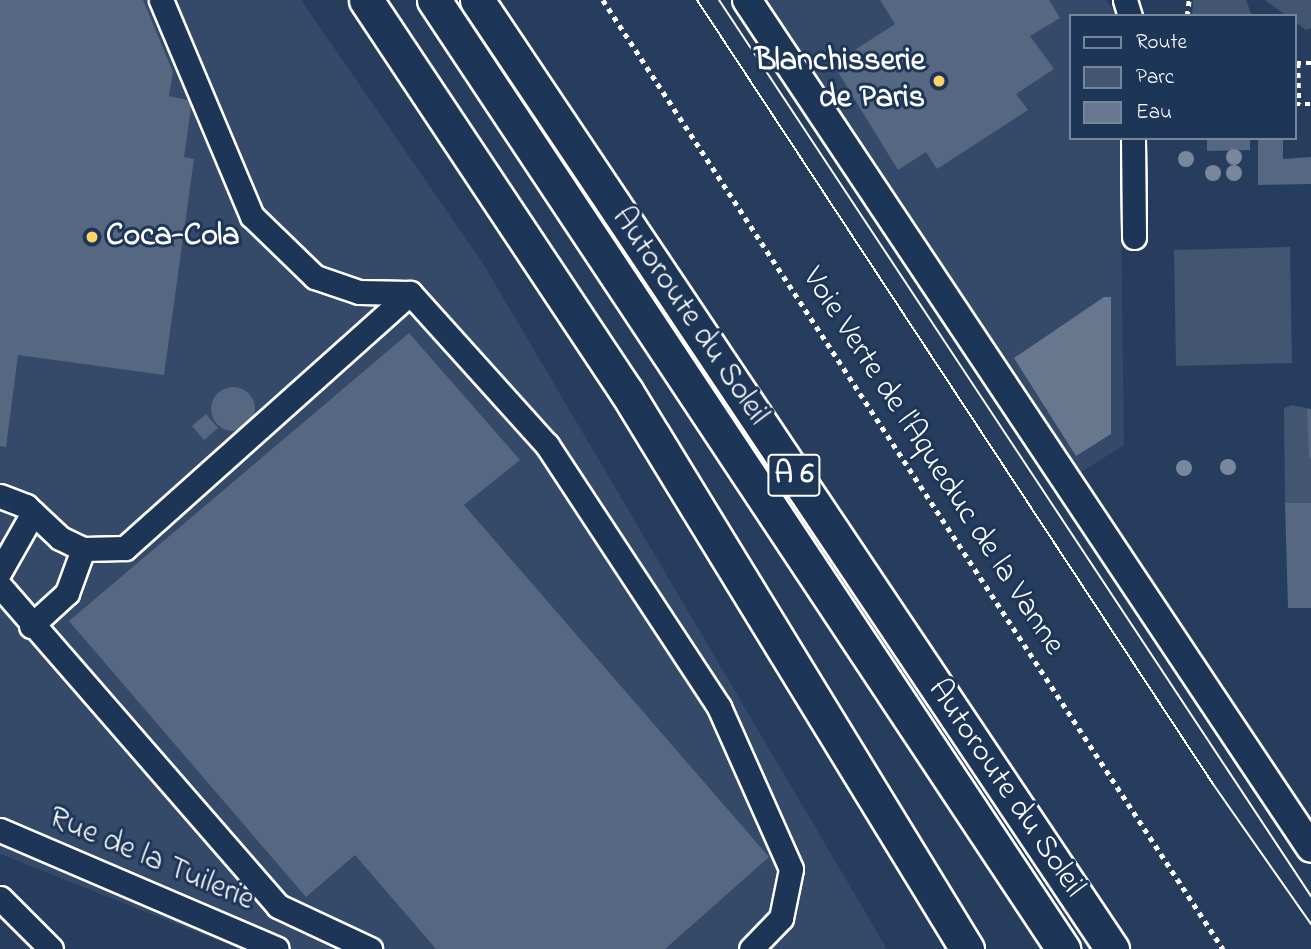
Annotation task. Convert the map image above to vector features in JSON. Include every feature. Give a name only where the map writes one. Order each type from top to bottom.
[{"type":"highway","points":[[366,0],[626,391],[967,949]]},
{"type":"highway","name":"Autoroute du Soleil","points":[[434,0],[1063,949]]},
{"type":"highway","name":"Autoroute du Soleil","points":[[477,0],[1112,949]]},
{"type":"main road","points":[[747,0],[1311,848]]},
{"type":"street","points":[[161,0],[252,216],[315,277],[359,292],[410,293],[547,445],[719,707],[791,869],[781,918],[751,949]]},
{"type":"street","points":[[1133,140],[1134,237]]},
{"type":"street","points":[[0,496],[33,513],[60,538],[83,549],[125,548],[410,293]]},
{"type":"street","points":[[0,571],[33,513]]},
{"type":"street","points":[[31,626],[67,593],[83,549]]},
{"type":"street","points":[[0,586],[31,626],[278,906],[370,949]]},
{"type":"street","name":"Rue de la Tuilerie","points":[[0,830],[277,949]]},
{"type":"street","points":[[0,898],[51,949]]},
{"type":"path","name":"Voie Verte de l'Aqueduc de la Vanne","points":[[603,0],[1223,949]]},
{"type":"path","points":[[1297,104],[1311,104]]},
{"type":"shaded area","points":[[0,0],[301,0],[484,265],[887,949],[239,949],[0,854]]},
{"type":"shaded area","points":[[764,0],[1106,0],[1116,14],[1070,14],[1070,140],[1120,140],[1124,445],[1075,476]]},
{"type":"green space","points":[[1193,0],[1246,0],[1251,14],[1192,14]]},
{"type":"green space","points":[[1265,0],[1311,0],[1311,28],[1306,30],[1297,23],[1297,14],[1284,14]]},
{"type":"green space","points":[[1290,247],[1292,363],[1176,366],[1174,250]]},
{"type":"green space","points":[[1292,405],[1311,409],[1311,509],[1285,503],[1284,408]]},
{"type":"water","points":[[1104,297],[1111,297],[1111,434],[1076,456],[1014,358]]},
{"type":"building","name":"Coca-Cola","points":[[0,0],[143,0],[173,72],[169,96],[192,101],[184,157],[194,159],[164,375],[18,355],[6,447],[0,446]]},
{"type":"building","name":"Blanchisserie de Paris","points":[[880,0],[1049,0],[1060,18],[1030,36],[1054,69],[1016,94],[1028,110],[937,169],[926,152],[898,170],[833,64],[895,24]]},
{"type":"building","points":[[1207,140],[1250,140],[1250,150],[1207,151]]},
{"type":"building","points":[[1258,140],[1283,140],[1283,159],[1311,157],[1311,184],[1258,185]]},
{"type":"building","points":[[409,333],[520,460],[464,505],[769,857],[665,949],[436,949],[355,855],[306,897],[69,621]]},
{"type":"building","points":[[233,387],[248,394],[255,409],[248,424],[233,431],[218,424],[211,409],[218,394]]},
{"type":"building","points":[[1307,409],[1311,409],[1311,459],[1309,459]]},
{"type":"building","points":[[206,414],[218,428],[204,440],[192,426]]},
{"type":"building","points":[[1285,503],[1311,503],[1311,608],[1288,608]]},
{"type":"tram line","points":[[697,0],[1213,784],[1311,924]]},
{"type":"tram line","points":[[719,0],[1311,896]]},
{"type":"place","name":"Blanchisserie de Paris","points":[[939,81]]},
{"type":"place","name":"Coca-Cola","points":[[92,237]]}]
